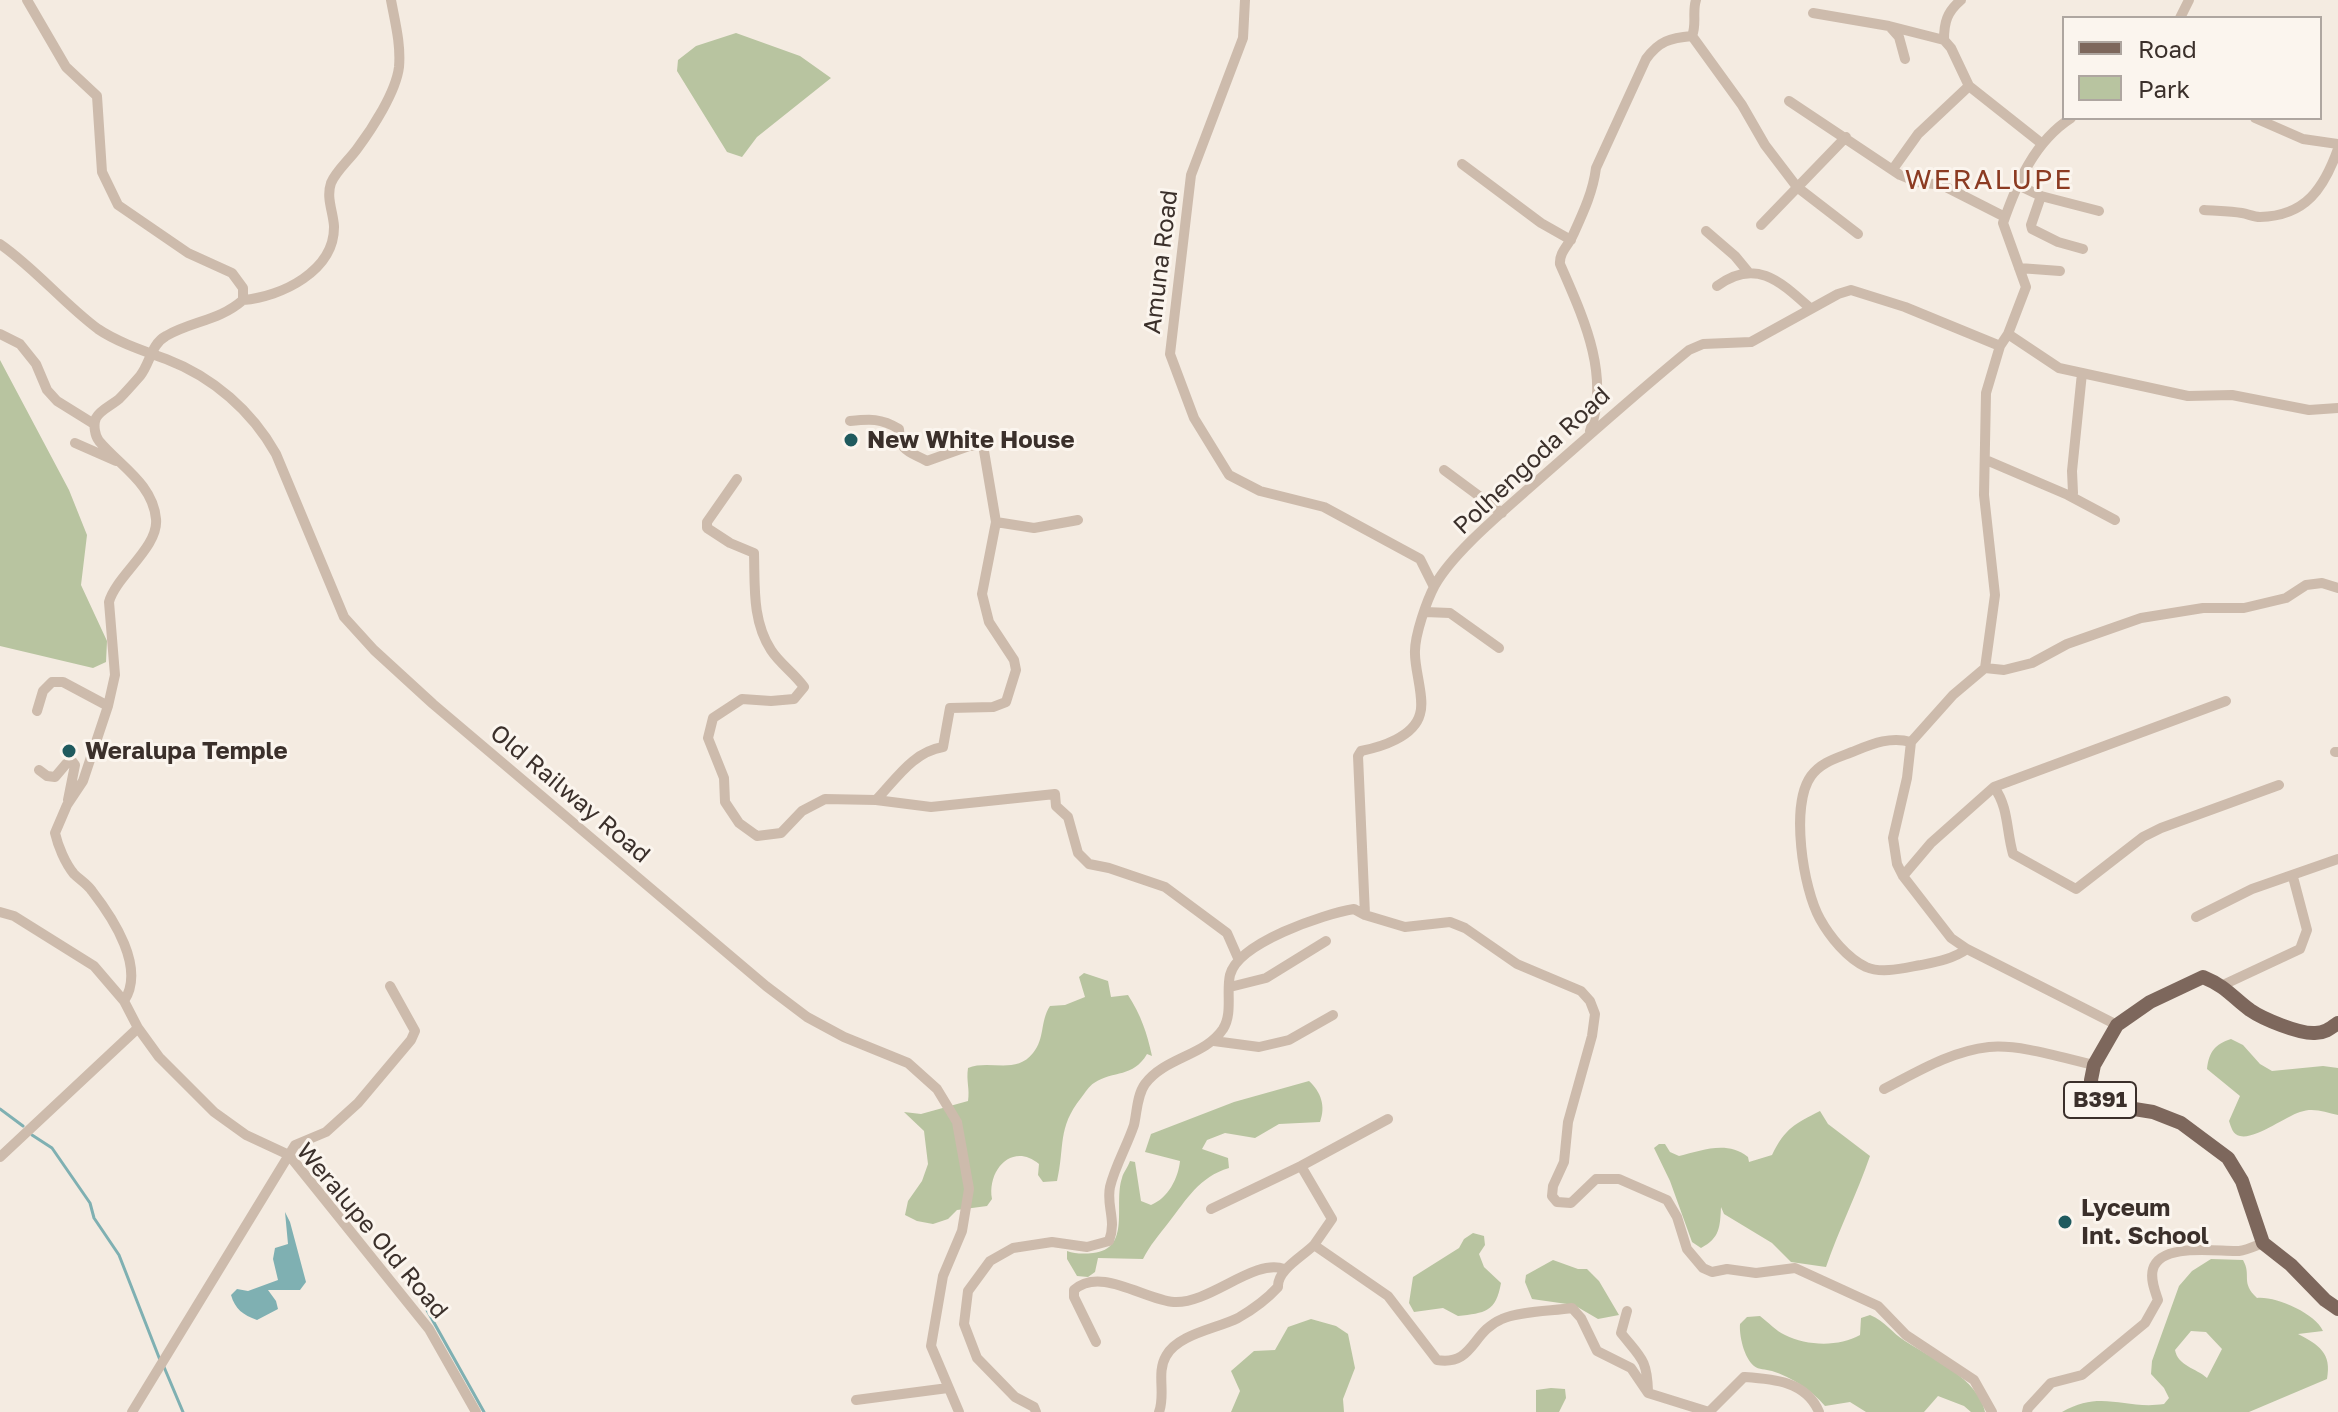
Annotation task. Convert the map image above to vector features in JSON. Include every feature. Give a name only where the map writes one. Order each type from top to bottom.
[{"type":"main road","name":"B391","points":[[2223,985],[2203,977],[2150,1002],[2117,1025],[2094,1065],[2091,1080],[2094,1095],[2103,1104],[2153,1112],[2181,1123],[2228,1158],[2242,1181],[2263,1243]]},
{"type":"main road","points":[[2223,985],[2248,1009],[2267,1020],[2313,1034],[2328,1031],[2338,1023]]},
{"type":"main road","points":[[2263,1243],[2338,1309]]},
{"type":"street","points":[[27,0],[66,67],[97,96],[102,172],[118,205],[188,253],[232,273],[243,288],[243,300]]},
{"type":"street","points":[[124,1001],[130,992],[130,964],[119,931],[91,889],[73,872],[55,833],[67,805],[83,781],[108,706],[115,675],[109,602],[112,591],[154,534],[156,519],[147,490],[96,438],[94,424],[97,416],[120,398],[142,373],[156,343],[166,336],[229,312],[243,300],[263,299],[313,273],[331,247],[334,226],[328,195],[332,180],[382,110],[399,70],[399,41],[391,0]]},
{"type":"street","name":"Amuna Road","points":[[1245,0],[1243,38],[1191,175],[1170,354],[1194,418],[1229,475],[1260,491],[1324,507],[1420,559],[1434,587]]},
{"type":"street","points":[[1692,36],[1696,0]]},
{"type":"street","points":[[1944,40],[1944,23],[1951,8],[1961,0]]},
{"type":"street","points":[[1813,13],[1889,26],[1944,40],[1969,86],[2041,143]]},
{"type":"street","points":[[1889,26],[1899,37],[1905,59]]},
{"type":"street","points":[[1692,36],[1797,187],[1858,234]]},
{"type":"street","points":[[1588,436],[1596,415],[1597,382],[1593,350],[1560,257],[1571,240],[1593,187],[1596,168],[1646,59],[1657,45],[1671,38],[1692,36]]},
{"type":"street","points":[[1893,169],[1918,134],[1969,86]]},
{"type":"street","points":[[1789,101],[1917,182],[1942,185],[2005,217]]},
{"type":"street","points":[[2068,120],[2041,143],[2018,185],[2003,223],[2026,287],[2008,334],[2000,346],[1986,393],[1984,495],[1995,595],[1985,668],[1953,695],[1911,742],[1907,778],[1893,838],[1897,864],[1903,876],[1951,938],[2117,1025]]},
{"type":"street","points":[[2204,210],[2242,212],[2259,217],[2291,211],[2305,204],[2327,180],[2338,147],[2303,139],[2260,120]]},
{"type":"street","points":[[1761,225],[1846,137]]},
{"type":"street","points":[[1462,164],[1541,223],[1571,240]]},
{"type":"street","points":[[2018,185],[2041,196],[2099,211]]},
{"type":"street","points":[[2041,196],[2032,229],[2058,242],[2083,249]]},
{"type":"street","points":[[1706,231],[1749,273]]},
{"type":"street","name":"Old Railway Road","points":[[0,244],[28,264],[99,330],[169,360],[223,390],[263,431],[276,454],[344,617],[374,650],[433,704],[766,986],[807,1017],[844,1037],[908,1063],[937,1089],[957,1122],[969,1189],[962,1231],[943,1276],[931,1346],[959,1412]]},
{"type":"street","points":[[2019,268],[2060,271]]},
{"type":"street","points":[[1717,286],[1729,277],[1766,274],[1782,283],[1811,309]]},
{"type":"street","name":"Polhengoda Road","points":[[1365,915],[1358,756],[1361,751],[1382,747],[1399,737],[1415,725],[1421,713],[1414,651],[1434,587],[1444,571],[1502,513],[1610,414],[1689,350],[1703,344],[1751,342],[1838,294],[1851,290],[1905,307],[2000,346]]},
{"type":"street","points":[[0,334],[20,344],[36,364],[47,390],[57,401],[94,424]]},
{"type":"street","points":[[2008,334],[2059,368],[2188,396],[2232,395],[2309,410],[2338,408]]},
{"type":"street","points":[[2068,495],[2074,492],[2072,471],[2082,373]]},
{"type":"street","points":[[850,421],[875,418],[887,422],[899,429],[899,442],[903,448],[927,461],[969,446],[983,445],[996,522],[982,594],[989,622],[1014,660],[1016,670],[1006,702],[993,707],[950,708],[943,747],[927,750],[918,756],[876,800]]},
{"type":"street","points":[[75,443],[122,463]]},
{"type":"street","points":[[1986,460],[2068,495],[2115,520]]},
{"type":"street","points":[[1444,470],[1502,513]]},
{"type":"street","points":[[737,479],[707,522],[707,528],[730,543],[754,553],[755,604],[760,631],[772,653],[804,687],[794,699],[742,699],[713,718],[708,738],[724,778],[725,802],[739,823],[757,836],[781,833],[802,811],[825,799],[876,800],[931,807],[1055,794],[1056,806],[1068,817],[1078,853],[1089,864],[1165,887],[1227,933],[1238,958]]},
{"type":"street","points":[[996,522],[1034,528],[1078,520]]},
{"type":"street","points":[[1985,668],[2004,670],[2032,663],[2067,644],[2141,618],[2203,608],[2244,608],[2286,598],[2306,585],[2322,583],[2338,588]]},
{"type":"street","points":[[1425,612],[1450,613],[1499,648]]},
{"type":"street","points":[[37,711],[43,691],[52,682],[63,682],[108,706]]},
{"type":"street","points":[[1903,876],[1931,843],[1994,787],[2226,701]]},
{"type":"street","points":[[1911,742],[1899,739],[1877,742],[1823,763],[1811,776],[1803,791],[1801,828],[1811,897],[1819,918],[1840,947],[1864,966],[1875,970],[1901,969],[1942,961],[1967,949]]},
{"type":"street","points":[[39,770],[55,777],[72,761],[75,765],[67,805]]},
{"type":"street","points":[[1994,787],[2003,799],[2007,816],[2005,829],[2013,854],[2076,889],[2143,837],[2279,785]]},
{"type":"street","points":[[2196,917],[2252,889],[2338,859]]},
{"type":"street","points":[[2223,985],[2300,949],[2307,930],[2293,877]]},
{"type":"street","points":[[1036,1412],[1034,1407],[1015,1397],[977,1358],[964,1324],[968,1291],[990,1261],[1013,1248],[1052,1242],[1087,1247],[1109,1241],[1114,1227],[1109,1190],[1133,1126],[1142,1088],[1151,1076],[1214,1041],[1226,1024],[1229,977],[1238,958],[1260,943],[1335,912],[1354,909],[1405,927],[1450,922],[1465,928],[1517,964],[1581,991],[1590,1001],[1595,1014],[1592,1036],[1568,1122],[1564,1162],[1553,1186],[1552,1196],[1557,1202],[1571,1203],[1596,1179],[1619,1179],[1667,1200],[1677,1217],[1687,1249],[1703,1268],[1712,1272],[1727,1269],[1756,1273],[1795,1268],[1878,1306],[1906,1335],[1974,1380],[1992,1412]]},
{"type":"street","name":"Weralupe Old Road","points":[[0,912],[14,916],[94,966],[124,1001],[138,1028],[159,1057],[214,1112],[246,1135],[289,1155],[429,1329],[476,1412]]},
{"type":"street","points":[[1230,987],[1266,978],[1326,941]]},
{"type":"street","points":[[132,1412],[295,1145],[326,1132],[358,1103],[411,1040],[415,1031],[390,986]]},
{"type":"street","points":[[1214,1041],[1259,1047],[1289,1040],[1333,1015]]},
{"type":"street","points":[[0,1157],[138,1028]]},
{"type":"street","points":[[1884,1089],[1961,1053],[1991,1047],[2030,1051],[2094,1065]]},
{"type":"street","points":[[1211,1209],[1301,1166],[1388,1119]]},
{"type":"street","points":[[1159,1412],[1161,1366],[1167,1353],[1179,1342],[1239,1317],[1270,1296],[1278,1287],[1278,1278],[1284,1269],[1296,1263],[1314,1245],[1332,1219],[1301,1166]]},
{"type":"street","points":[[2027,1412],[2051,1383],[2082,1375],[2145,1323],[2158,1300],[2152,1279],[2153,1268],[2162,1257],[2193,1250],[2242,1251],[2263,1243]]},
{"type":"street","points":[[1314,1245],[1388,1296],[1437,1360],[1459,1360],[1486,1330],[1503,1318],[1572,1308],[1581,1318],[1597,1351],[1631,1368],[1648,1393],[1709,1412],[1744,1377],[1771,1379],[1789,1383],[1807,1393],[1819,1412]]},
{"type":"street","points":[[1096,1342],[1074,1297],[1074,1290],[1081,1284],[1111,1282],[1174,1302],[1202,1297],[1269,1267],[1284,1269]]},
{"type":"street","points":[[1627,1311],[1621,1333],[1648,1370],[1648,1393]]},
{"type":"street","points":[[856,1400],[948,1388]]},
{"type":"green space","points":[[736,33],[800,56],[831,78],[757,137],[742,157],[727,152],[677,71],[678,60],[696,46]]},
{"type":"green space","points":[[0,360],[69,490],[87,535],[81,585],[107,641],[106,662],[93,668],[0,646]]},
{"type":"green space","points":[[1084,973],[1108,981],[1111,997],[1128,995],[1143,1024],[1152,1056],[1147,1054],[1136,1067],[1101,1079],[1087,1090],[1073,1109],[1065,1128],[1057,1181],[1043,1182],[1038,1175],[1039,1164],[1029,1158],[1011,1157],[998,1169],[992,1199],[987,1206],[957,1210],[948,1219],[933,1224],[905,1215],[908,1201],[922,1181],[928,1164],[924,1131],[904,1112],[921,1114],[968,1101],[968,1068],[1010,1065],[1026,1060],[1037,1048],[1050,1006],[1065,1005],[1085,997],[1079,977]]},
{"type":"green space","points":[[2231,1039],[2243,1045],[2260,1064],[2272,1071],[2323,1066],[2338,1068],[2338,1115],[2310,1110],[2253,1135],[2236,1134],[2229,1121],[2240,1096],[2207,1069],[2214,1050]]},
{"type":"green space","points":[[1309,1081],[1321,1100],[1320,1122],[1279,1124],[1255,1138],[1225,1133],[1207,1140],[1202,1149],[1228,1158],[1229,1168],[1210,1177],[1194,1190],[1143,1259],[1098,1258],[1095,1272],[1088,1277],[1077,1276],[1067,1259],[1067,1251],[1093,1253],[1105,1250],[1113,1243],[1119,1224],[1120,1189],[1130,1161],[1135,1162],[1141,1201],[1151,1205],[1157,1202],[1174,1181],[1180,1161],[1145,1152],[1151,1134],[1234,1102]]},
{"type":"green space","points":[[1820,1111],[1828,1124],[1870,1156],[1826,1267],[1791,1262],[1772,1243],[1724,1214],[1721,1207],[1719,1226],[1712,1240],[1701,1248],[1692,1242],[1670,1181],[1654,1148],[1665,1144],[1670,1152],[1679,1156],[1714,1148],[1731,1149],[1748,1157],[1749,1162],[1772,1155],[1792,1128]]},
{"type":"green space","points":[[1473,1233],[1484,1236],[1485,1245],[1479,1254],[1484,1267],[1501,1283],[1496,1300],[1488,1309],[1475,1314],[1458,1316],[1443,1308],[1414,1312],[1409,1303],[1413,1277],[1459,1248],[1464,1239]]},
{"type":"green space","points":[[2211,1259],[2243,1260],[2247,1283],[2257,1298],[2294,1307],[2319,1324],[2323,1331],[2298,1334],[2326,1356],[2327,1379],[2249,1412],[2062,1412],[2076,1405],[2101,1401],[2164,1404],[2169,1398],[2151,1374],[2152,1361],[2179,1286],[2192,1271]],"holes":[[[2191,1331],[2206,1332],[2222,1349],[2207,1378],[2184,1363],[2175,1350]]]},
{"type":"green space","points":[[1553,1260],[1587,1269],[1599,1281],[1619,1315],[1598,1319],[1574,1305],[1532,1299],[1525,1282],[1526,1275]]},
{"type":"green space","points":[[1870,1315],[1964,1380],[1974,1389],[1985,1412],[1971,1412],[1938,1396],[1924,1412],[1866,1412],[1850,1402],[1825,1406],[1794,1380],[1754,1366],[1747,1358],[1741,1340],[1740,1324],[1747,1317],[1760,1316],[1785,1335],[1823,1344],[1843,1342],[1860,1335],[1861,1318]]},
{"type":"green space","points":[[1311,1319],[1336,1326],[1348,1334],[1355,1368],[1343,1399],[1344,1412],[1231,1412],[1240,1391],[1231,1371],[1254,1351],[1275,1350],[1288,1327]]},
{"type":"green space","points":[[1565,1389],[1566,1398],[1559,1412],[1536,1412],[1536,1390]]},
{"type":"water","points":[[285,1212],[306,1282],[300,1290],[268,1290],[278,1309],[257,1320],[240,1311],[231,1295],[237,1289],[248,1291],[278,1280],[273,1259],[275,1248],[288,1244]]},
{"type":"waterway","points":[[0,1109],[23,1126]]},
{"type":"waterway","points":[[32,1135],[52,1148],[90,1203],[94,1218],[119,1255],[160,1360]]},
{"type":"waterway","points":[[423,1303],[484,1412]]},
{"type":"waterway","points":[[164,1367],[183,1412]]},
{"type":"place","name":"New White House","points":[[851,440]]},
{"type":"place","name":"Weralupa Temple","points":[[69,751]]},
{"type":"place","name":"Lyceum Int. School","points":[[2065,1222]]},
{"type":"district","name":"WERALUPE","points":[[1989,180]]}]
